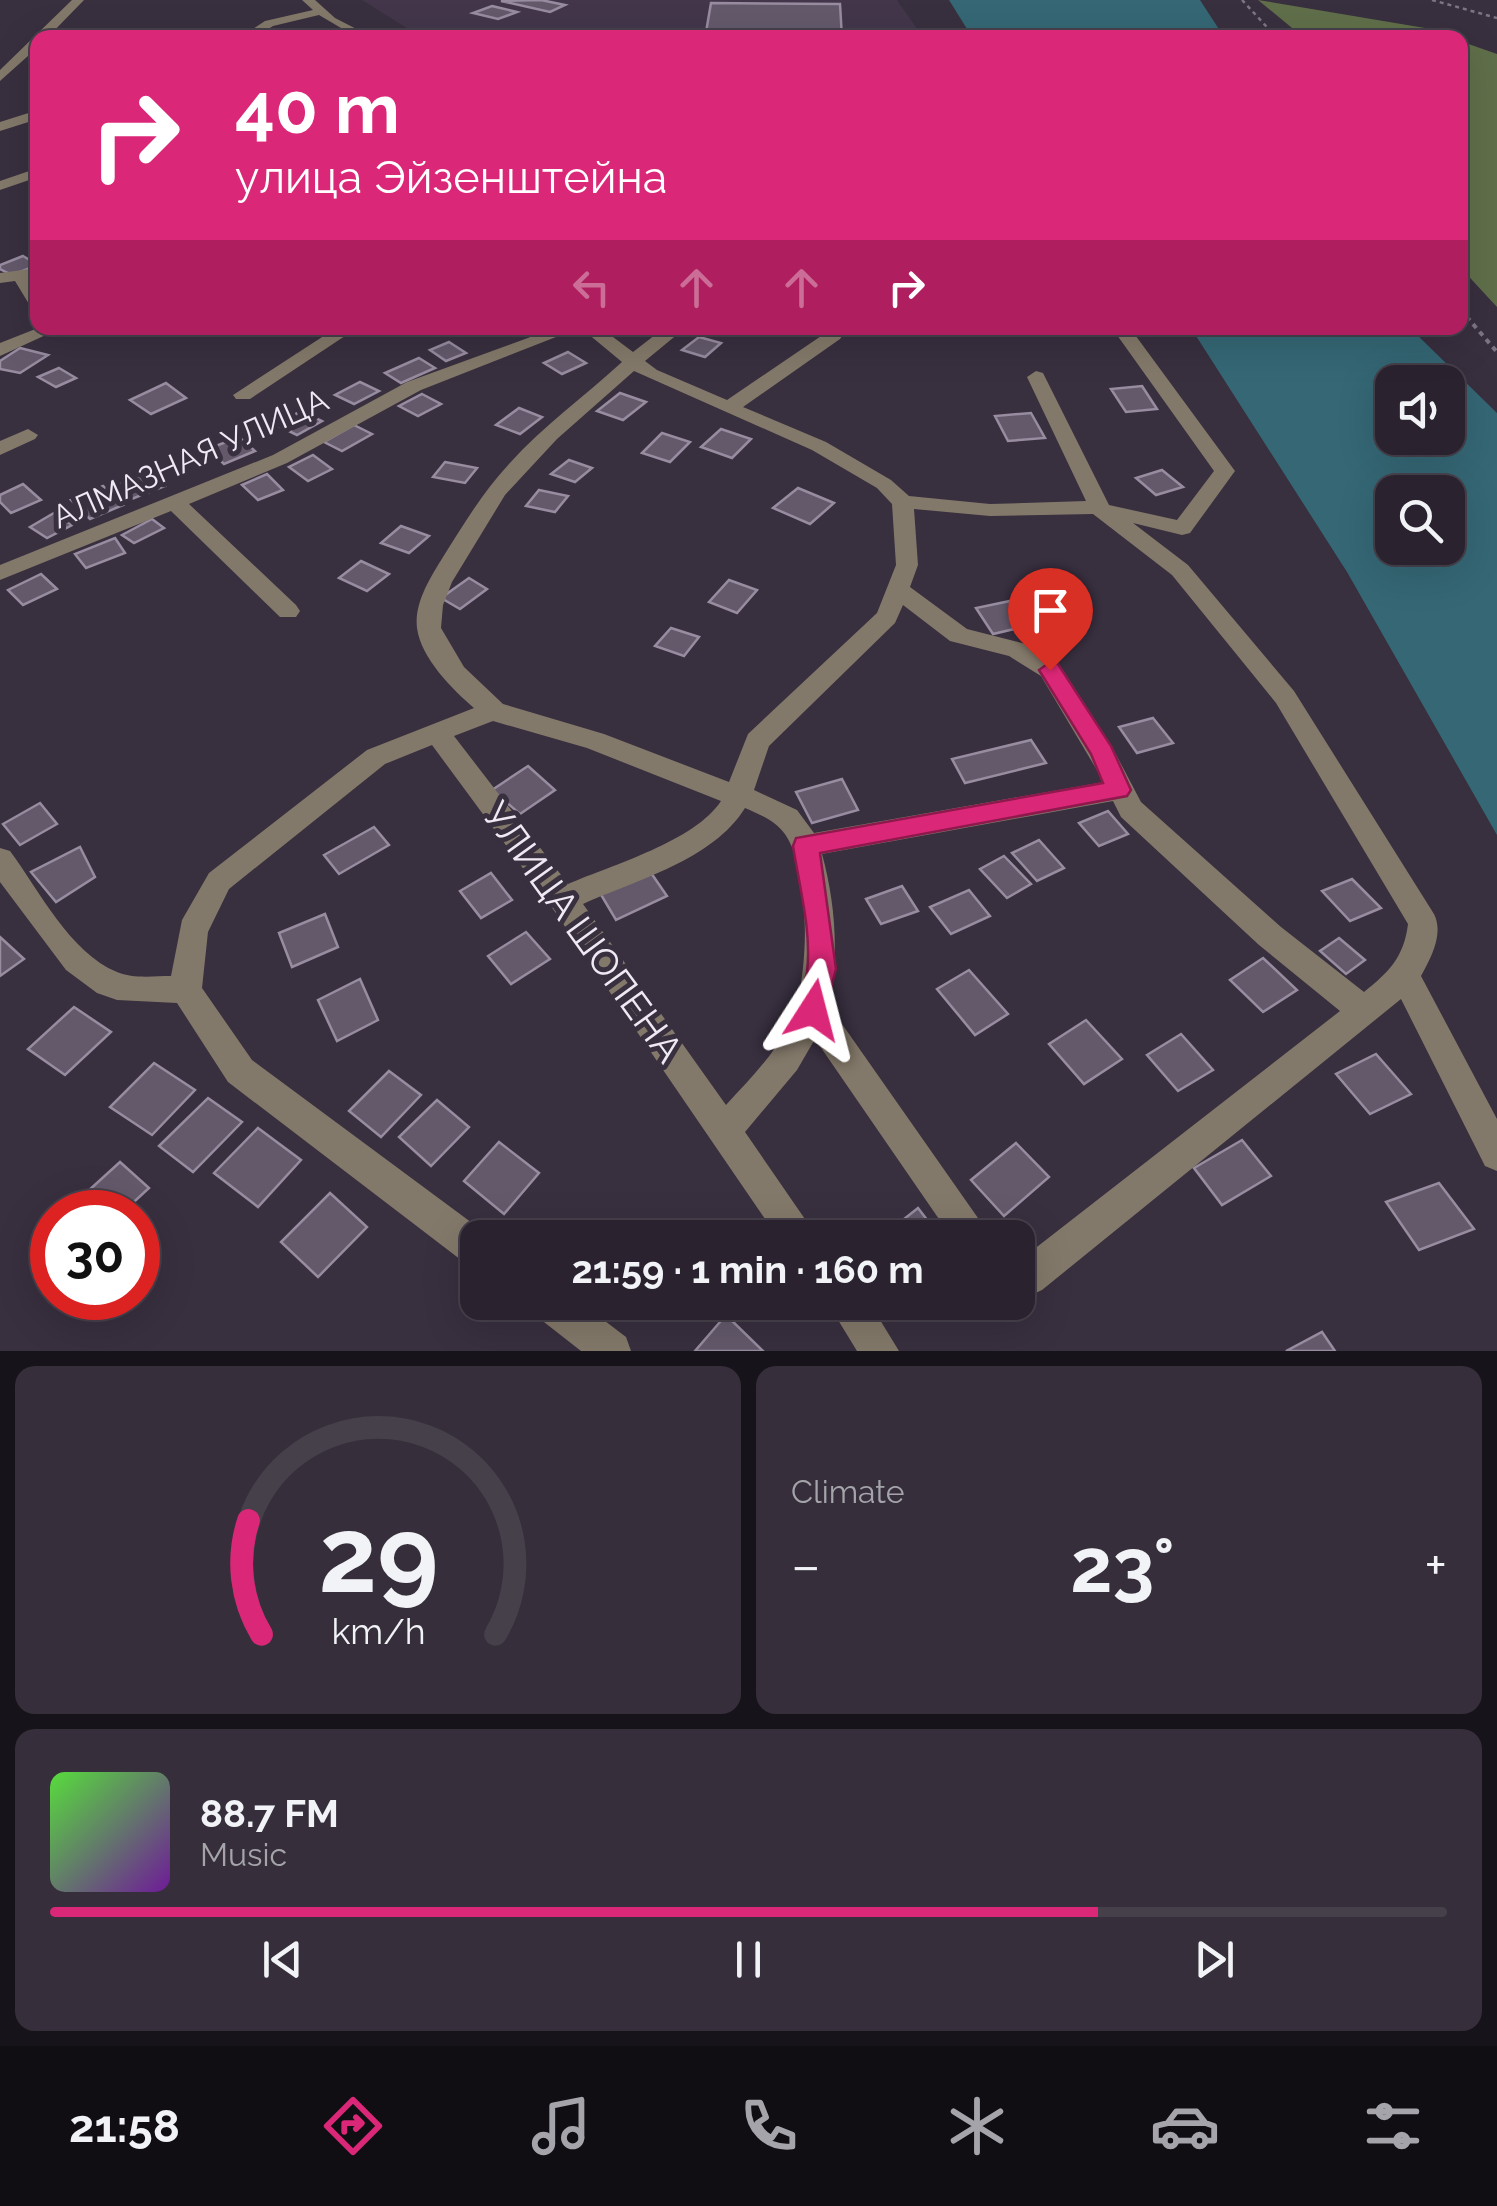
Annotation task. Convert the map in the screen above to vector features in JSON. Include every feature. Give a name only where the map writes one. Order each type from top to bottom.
[{"type":"street","points":[[48,30],[78,0]]},
{"type":"street","points":[[308,0],[318,12],[353,30]]},
{"type":"street","points":[[258,30],[269,23],[318,12]]},
{"type":"street","points":[[0,77],[30,48]]},
{"type":"street","points":[[0,128],[30,117]]},
{"type":"street","points":[[0,186],[30,175]]},
{"type":"street","points":[[0,278],[29,276]]},
{"type":"street","points":[[0,350],[35,335]]},
{"type":"street","points":[[243,395],[337,335]]},
{"type":"street","name":"АЛМАЗНАЯ УЛИЦА","points":[[0,573],[280,459],[414,386],[551,335]]},
{"type":"street","points":[[600,335],[622,350],[632,363],[820,446],[884,484],[903,502],[990,510],[1101,510],[1182,528],[1226,470],[1126,335]]},
{"type":"street","points":[[664,335],[646,346],[632,363],[543,436],[508,476],[482,510],[434,594],[429,629],[447,665],[494,710],[647,760],[738,796],[794,824],[806,846],[816,904],[822,969],[813,1010],[791,1056],[724,1131]]},
{"type":"street","points":[[730,407],[833,335]]},
{"type":"street","points":[[1035,1273],[1364,1011],[1422,953],[1422,923],[1285,696],[1180,570],[1101,510],[1036,377]]},
{"type":"street","points":[[0,448],[28,436]]},
{"type":"street","points":[[174,502],[288,611]]},
{"type":"street","points":[[563,900],[696,840],[723,820],[738,796],[756,741],[887,617],[907,565],[903,502]]},
{"type":"street","points":[[900,590],[959,635],[1017,650],[1050,670],[1102,752],[1130,809],[1270,936],[1364,1011]]},
{"type":"street","points":[[460,1236],[240,1071],[206,1025],[186,989],[189,937],[200,907],[219,880],[376,758],[494,710]]},
{"type":"street","name":"УЛИЦА ШОПЕНА","points":[[439,735],[563,900],[787,1220]]},
{"type":"street","points":[[806,846],[1118,790]]},
{"type":"street","points":[[0,859],[72,958],[108,984],[146,990],[186,989]]},
{"type":"street","points":[[1404,974],[1497,1154]]},
{"type":"street","points":[[813,1010],[961,1220]]},
{"type":"street","points":[[572,1320],[612,1351]]},
{"type":"street","points":[[858,1320],[880,1351]]},
{"type":"path","points":[[1242,0],[1270,30]]},
{"type":"path","points":[[1432,0],[1497,18]]},
{"type":"path","points":[[1468,318],[1497,352]]},
{"type":"shaded area","points":[[362,0],[897,0],[918,30],[410,30]]},
{"type":"green space","points":[[1258,0],[1431,30],[1294,30]]},
{"type":"green space","points":[[1468,44],[1497,54],[1497,307],[1468,276]]},
{"type":"water","points":[[949,0],[1200,0],[1219,30],[968,30]]},
{"type":"water","points":[[1195,335],[1417,335],[1448,365],[1375,365],[1375,455],[1465,455],[1465,382],[1497,413],[1497,835],[1347,572]]},
{"type":"building","points":[[541,0],[565,5],[550,12],[501,1]]},
{"type":"building","points":[[711,3],[840,4],[842,30],[706,30]]},
{"type":"building","points":[[492,6],[517,12],[498,19],[473,13]]},
{"type":"building","points":[[23,256],[30,260],[30,268],[12,275],[0,269],[0,265]]},
{"type":"building","points":[[699,337],[721,343],[705,357],[682,350]]},
{"type":"building","points":[[449,342],[466,353],[446,361],[430,350]]},
{"type":"building","points":[[20,348],[48,355],[20,373],[0,369],[0,361]]},
{"type":"building","points":[[568,352],[586,363],[562,374],[544,363]]},
{"type":"building","points":[[419,358],[435,368],[401,383],[385,373]]},
{"type":"building","points":[[59,368],[76,378],[56,387],[38,377]]},
{"type":"building","points":[[360,382],[379,391],[354,404],[335,395]]},
{"type":"building","points":[[166,383],[186,398],[151,414],[130,400]]},
{"type":"building","points":[[1142,386],[1157,409],[1126,412],[1111,389]]},
{"type":"building","points":[[620,393],[646,402],[623,420],[597,411]]},
{"type":"building","points":[[422,394],[441,404],[418,416],[399,406]]},
{"type":"building","points":[[519,408],[542,417],[520,434],[496,425]]},
{"type":"building","points":[[301,411],[322,421],[297,435],[276,425]]},
{"type":"building","points":[[1031,413],[1045,438],[1008,441],[995,416]]},
{"type":"building","points":[[354,425],[372,434],[342,451],[324,442]]},
{"type":"building","points":[[721,429],[751,439],[732,458],[701,447]]},
{"type":"building","points":[[662,433],[690,442],[670,462],[642,453]]},
{"type":"building","points":[[239,437],[255,451],[224,464],[208,449]]},
{"type":"building","points":[[313,455],[332,469],[308,481],[289,467]]},
{"type":"building","points":[[569,460],[592,468],[575,482],[551,474]]},
{"type":"building","points":[[445,462],[477,468],[465,483],[433,477]]},
{"type":"building","points":[[1162,470],[1183,487],[1156,495],[1136,478]]},
{"type":"building","points":[[152,471],[165,486],[129,500],[116,485]]},
{"type":"building","points":[[267,474],[283,490],[258,500],[242,485]]},
{"type":"building","points":[[23,484],[41,500],[11,513],[0,502],[0,495]]},
{"type":"building","points":[[103,486],[123,505],[90,519],[71,500]]},
{"type":"building","points":[[798,488],[834,503],[810,524],[773,508]]},
{"type":"building","points":[[539,490],[568,496],[555,512],[526,506]]},
{"type":"building","points":[[54,513],[72,525],[47,538],[30,527]]},
{"type":"building","points":[[152,519],[164,528],[134,543],[122,535]]},
{"type":"building","points":[[401,526],[429,536],[409,553],[381,543]]},
{"type":"building","points":[[115,538],[125,553],[86,568],[75,554]]},
{"type":"building","points":[[361,561],[389,574],[367,591],[339,578]]},
{"type":"building","points":[[41,574],[57,589],[23,605],[8,590]]},
{"type":"building","points":[[469,578],[487,589],[460,609],[441,598]]},
{"type":"building","points":[[729,580],[757,590],[737,613],[709,602]]},
{"type":"building","points":[[1010,601],[1027,626],[993,634],[976,608]]},
{"type":"building","points":[[671,628],[699,637],[684,656],[655,646]]},
{"type":"building","points":[[1153,718],[1173,743],[1137,753],[1119,727]]},
{"type":"building","points":[[1031,740],[1046,763],[965,783],[952,759]]},
{"type":"building","points":[[528,766],[555,790],[520,814],[492,790]]},
{"type":"building","points":[[842,779],[858,810],[812,823],[796,792]]},
{"type":"building","points":[[40,803],[57,824],[20,845],[3,824]]},
{"type":"building","points":[[1108,811],[1128,834],[1099,846],[1079,823]]},
{"type":"building","points":[[374,827],[389,845],[339,874],[324,855]]},
{"type":"building","points":[[1039,840],[1064,868],[1037,881],[1012,853]]},
{"type":"building","points":[[80,847],[95,877],[56,902],[31,872]]},
{"type":"building","points":[[1004,856],[1031,884],[1007,898],[980,869]]},
{"type":"building","points":[[649,870],[667,896],[616,920],[600,893]]},
{"type":"building","points":[[491,873],[512,900],[481,918],[460,891]]},
{"type":"building","points":[[1352,879],[1381,908],[1350,921],[1322,891]]},
{"type":"building","points":[[902,886],[918,911],[881,924],[866,899]]},
{"type":"building","points":[[969,890],[990,916],[951,934],[930,907]]},
{"type":"building","points":[[325,914],[338,947],[292,967],[279,933]]},
{"type":"building","points":[[526,932],[550,959],[511,984],[488,956]]},
{"type":"building","points":[[0,937],[24,959],[0,976]]},
{"type":"building","points":[[1339,938],[1365,960],[1346,974],[1320,951]]},
{"type":"building","points":[[1263,958],[1297,990],[1263,1012],[1230,980]]},
{"type":"building","points":[[969,970],[1008,1014],[975,1035],[937,989]]},
{"type":"building","points":[[360,979],[378,1020],[337,1041],[318,1000]]},
{"type":"building","points":[[74,1007],[111,1032],[65,1075],[28,1049]]},
{"type":"building","points":[[1086,1020],[1122,1059],[1084,1084],[1049,1044]]},
{"type":"building","points":[[1181,1034],[1213,1070],[1178,1091],[1147,1055]]},
{"type":"building","points":[[1376,1054],[1411,1094],[1370,1114],[1336,1074]]},
{"type":"building","points":[[154,1063],[195,1090],[152,1135],[110,1107]]},
{"type":"building","points":[[389,1071],[421,1095],[381,1137],[349,1111]]},
{"type":"building","points":[[208,1098],[242,1122],[193,1172],[159,1146]]},
{"type":"building","points":[[437,1100],[469,1127],[431,1166],[399,1137]]},
{"type":"building","points":[[258,1128],[301,1160],[258,1207],[214,1173]]},
{"type":"building","points":[[1242,1140],[1271,1176],[1222,1205],[1194,1168]]},
{"type":"building","points":[[499,1142],[539,1173],[504,1214],[464,1181]]},
{"type":"building","points":[[1016,1143],[1049,1177],[1004,1216],[971,1180]]},
{"type":"building","points":[[120,1162],[149,1188],[147,1190],[89,1190]]},
{"type":"building","points":[[1439,1183],[1474,1229],[1419,1250],[1386,1202]]},
{"type":"building","points":[[330,1193],[367,1227],[318,1277],[281,1242]]},
{"type":"building","points":[[918,1208],[927,1220],[903,1220]]},
{"type":"building","points":[[722,1320],[731,1320],[763,1351],[695,1351]]},
{"type":"building","points":[[1322,1332],[1335,1351],[1286,1351]]},
{"type":"route","points":[[813,1010],[822,969],[806,846],[1118,790],[1102,752],[1050,670]]}]
